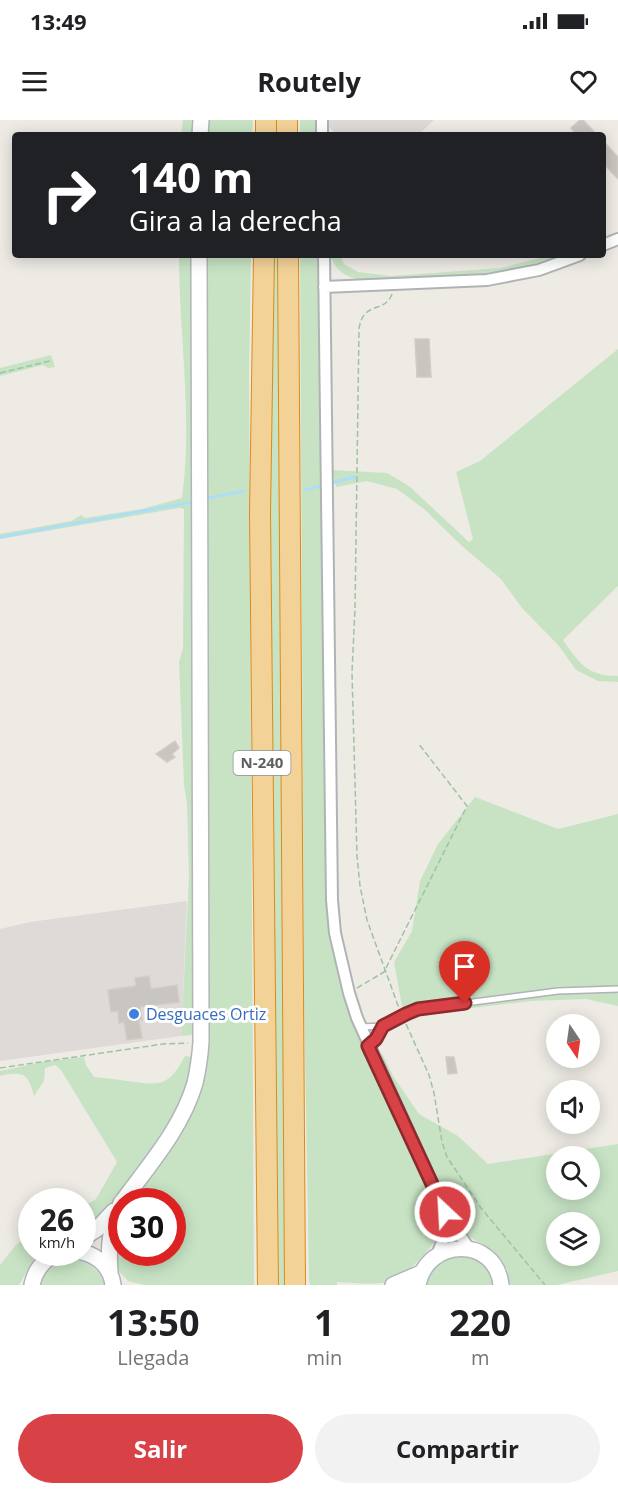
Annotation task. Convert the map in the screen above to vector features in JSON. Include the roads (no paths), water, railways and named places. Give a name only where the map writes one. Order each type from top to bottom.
[{"type":"highway","name":"N-240","points":[[264,258],[260,513],[267,1280]]},
{"type":"highway","name":"N-240","points":[[288,258],[295,1285]]},
{"type":"highway","points":[[294,1200],[303,1285]]},
{"type":"street","points":[[132,1188],[168,1140],[183,1113],[195,1084],[201,1042],[199,258]]},
{"type":"street","points":[[324,258],[332,900],[335,933],[349,993],[368,1046],[445,1212],[470,1250]]},
{"type":"street","points":[[324,287],[487,280],[539,270],[572,258]]},
{"type":"street","points":[[437,1255],[445,1234],[445,1212]]},
{"type":"street","points":[[96,1230],[108,1217]]},
{"type":"street","points":[[393,1285],[420,1279],[428,1263],[437,1255],[459,1248],[481,1254],[490,1261],[501,1285]]},
{"type":"street","points":[[96,1257],[115,1280]]},
{"type":"street","points":[[32,1285],[34,1275],[40,1266]]},
{"type":"lane","points":[[361,1027],[383,1026],[418,1009],[558,990],[618,989]]},
{"type":"lane","points":[[368,1046],[376,1039],[383,1026]]},
{"type":"waterway","points":[[334,482],[355,477]]},
{"type":"waterway","points":[[305,490],[321,486]]},
{"type":"waterway","points":[[205,499],[243,491]]},
{"type":"waterway","points":[[0,537],[192,502]]},
{"type":"place","name":"Desguaces Ortiz","points":[[134,1014]]}]
